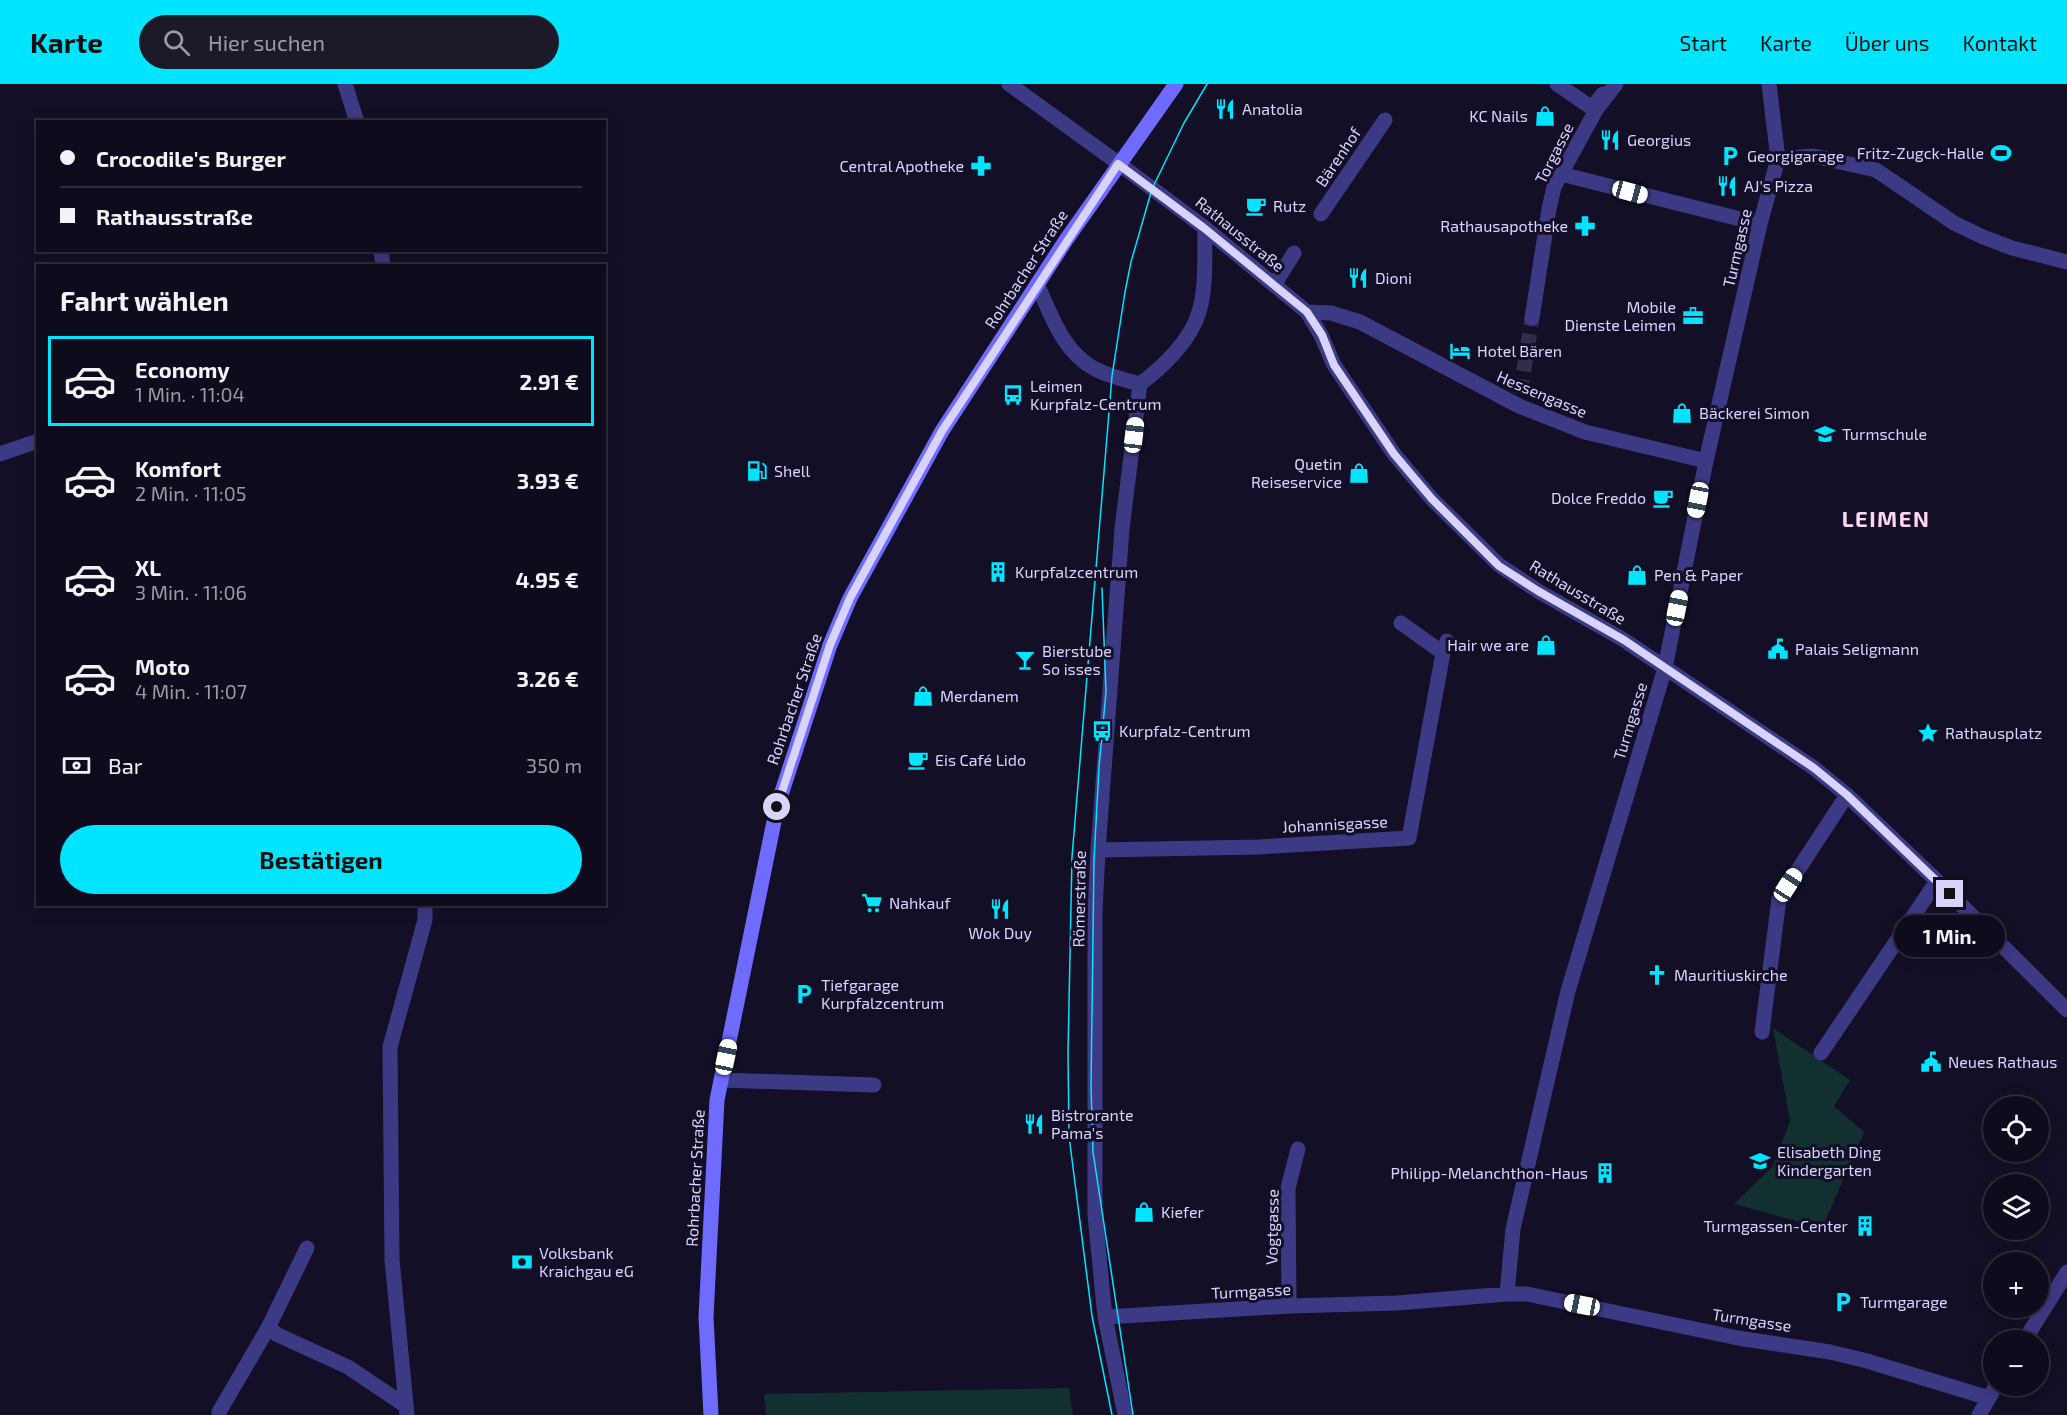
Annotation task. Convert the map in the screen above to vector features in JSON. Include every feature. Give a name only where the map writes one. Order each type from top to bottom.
[{"type":"main road","name":"Rohrbacher Straße","points":[[711,1415],[706,1317],[717,1100],[777,807],[830,645],[850,598],[942,431],[1037,284],[1118,164],[1176,84]]},
{"type":"street","points":[[345,84],[356,120]]},
{"type":"street","name":"Rathausstraße","points":[[1009,84],[1204,228],[1307,312],[1322,335],[1334,365],[1394,454],[1460,528],[1499,566],[1594,622],[1665,668],[1780,744],[1847,795],[1938,881],[2067,1010]]},
{"type":"street","points":[[1557,84],[1592,108],[1610,84]]},
{"type":"street","name":"Torgasse","points":[[1532,318],[1554,187],[1596,110],[1616,84]]},
{"type":"street","name":"Turmgasse","points":[[1507,1293],[1513,1229],[1568,992],[1665,668],[1706,461],[1760,224],[1778,159],[1769,84]]},
{"type":"street","name":"Bärenhof","points":[[1321,214],[1385,120]]},
{"type":"street","points":[[1778,159],[1813,156],[1876,170],[1954,223],[1983,237],[2012,248],[2067,262]]},
{"type":"street","points":[[1561,174],[1760,224]]},
{"type":"street","points":[[1037,284],[1064,342],[1073,353],[1096,369],[1140,384],[1157,372],[1183,342],[1199,313],[1203,287],[1204,228]]},
{"type":"street","points":[[1274,285],[1294,253]]},
{"type":"street","name":"Hessengasse","points":[[1307,312],[1331,313],[1360,322],[1585,432],[1706,461]]},
{"type":"street","name":"Römerstraße","points":[[1125,1415],[1106,1317],[1095,1215],[1095,911],[1099,824],[1122,529],[1140,384]]},
{"type":"street","points":[[0,454],[36,442]]},
{"type":"street","name":"Johannisgasse","points":[[1098,850],[1259,847],[1409,838],[1445,647],[1401,623]]},
{"type":"street","points":[[1762,1032],[1779,899],[1847,795]]},
{"type":"street","points":[[1821,1053],[1938,881]]},
{"type":"street","points":[[407,1410],[392,1260],[390,1047],[425,920],[426,906]]},
{"type":"street","points":[[721,1080],[874,1085]]},
{"type":"street","name":"Vogtgasse","points":[[1289,1306],[1288,1188],[1298,1149]]},
{"type":"street","points":[[219,1412],[268,1328],[307,1248]]},
{"type":"street","points":[[2031,1330],[2067,1272]]},
{"type":"street","name":"Turmgasse","points":[[1106,1317],[1289,1306],[1398,1303],[1507,1293],[1527,1294],[1738,1338],[1830,1352],[1983,1390]]},
{"type":"street","points":[[268,1328],[278,1335],[348,1367],[407,1410]]},
{"type":"street","points":[[1979,1415],[1990,1396]]},
{"type":"green space","points":[[1773,1028],[1850,1080],[1834,1106],[1864,1132],[1822,1228],[1734,1204],[1773,1166],[1790,1121]]},
{"type":"green space","points":[[1069,1388],[1073,1415],[766,1415],[764,1394]]},
{"type":"tunnel","points":[[1520,394],[1532,318]]},
{"type":"tram line","points":[[1112,1415],[1092,1316],[1069,1136],[1068,1053],[1072,857],[1112,376],[1125,292],[1131,262],[1152,189],[1184,123],[1207,84]]},
{"type":"tram line","points":[[1102,588],[1106,692],[1094,860],[1091,1087],[1093,1152],[1133,1415]]},
{"type":"place","name":"Anatolia","points":[[1225,109]]},
{"type":"place","name":"KC Nails","points":[[1545,116]]},
{"type":"place","name":"Georgius","points":[[1610,140]]},
{"type":"place","name":"Fritz-Zugck-Halle","points":[[2001,153]]},
{"type":"place","name":"Georgigarage","points":[[1730,156]]},
{"type":"place","name":"Central Apotheke","points":[[981,166]]},
{"type":"place","name":"AJ's Pizza","points":[[1727,186]]},
{"type":"place","name":"Rutz","points":[[1256,206]]},
{"type":"place","name":"Rathausapotheke","points":[[1585,226]]},
{"type":"place","name":"Dioni","points":[[1358,278]]},
{"type":"place","name":"Mobile Dienste Leimen","points":[[1693,316]]},
{"type":"place","name":"Hotel Bären","points":[[1460,351]]},
{"type":"place","name":"Leimen Kurpfalz-Centrum","points":[[1013,395]]},
{"type":"place","name":"Bäckerei Simon","points":[[1682,413]]},
{"type":"place","name":"Turmschule","points":[[1825,434]]},
{"type":"place","name":"Shell","points":[[757,471]]},
{"type":"place","name":"Quetin Reiseservice","points":[[1359,473]]},
{"type":"place","name":"Dolce Freddo","points":[[1663,498]]},
{"type":"place","name":"Kurpfalzcentrum","points":[[998,572]]},
{"type":"place","name":"Pen & Paper","points":[[1637,575]]},
{"type":"place","name":"Hair we are","points":[[1546,645]]},
{"type":"place","name":"Palais Seligmann","points":[[1778,649]]},
{"type":"place","name":"Bierstube So isses","points":[[1025,660]]},
{"type":"place","name":"Merdanem","points":[[923,696]]},
{"type":"place","name":"Kurpfalz-Centrum","points":[[1102,731]]},
{"type":"place","name":"Rathausplatz","points":[[1928,733]]},
{"type":"place","name":"Eis Café Lido","points":[[918,760]]},
{"type":"place","name":"Nahkauf","points":[[872,903]]},
{"type":"place","name":"Wok Duy","points":[[1000,909]]},
{"type":"place","name":"Mauritiuskirche","points":[[1657,975]]},
{"type":"place","name":"Tiefgarage Kurpfalzcentrum","points":[[804,994]]},
{"type":"place","name":"Neues Rathaus","points":[[1931,1062]]},
{"type":"place","name":"Bistrorante Pama's","points":[[1034,1124]]},
{"type":"place","name":"Elisabeth Ding Kindergarten","points":[[1760,1161]]},
{"type":"place","name":"Philipp-Melanchthon-Haus","points":[[1605,1173]]},
{"type":"place","name":"Kiefer","points":[[1144,1212]]},
{"type":"place","name":"Turmgassen-Center","points":[[1865,1226]]},
{"type":"place","name":"Volksbank Kraichgau eG","points":[[522,1262]]},
{"type":"place","name":"Turmgarage","points":[[1843,1302]]},
{"type":"district","name":"LEIMEN","points":[[1886,519]]},
{"type":"route","points":[[777,807],[830,645],[850,598],[942,431],[1118,164],[1185,212],[1307,312],[1322,335],[1334,365],[1394,454],[1432,499],[1499,566],[1624,640],[1814,768],[1847,795],[1950,894]]}]
